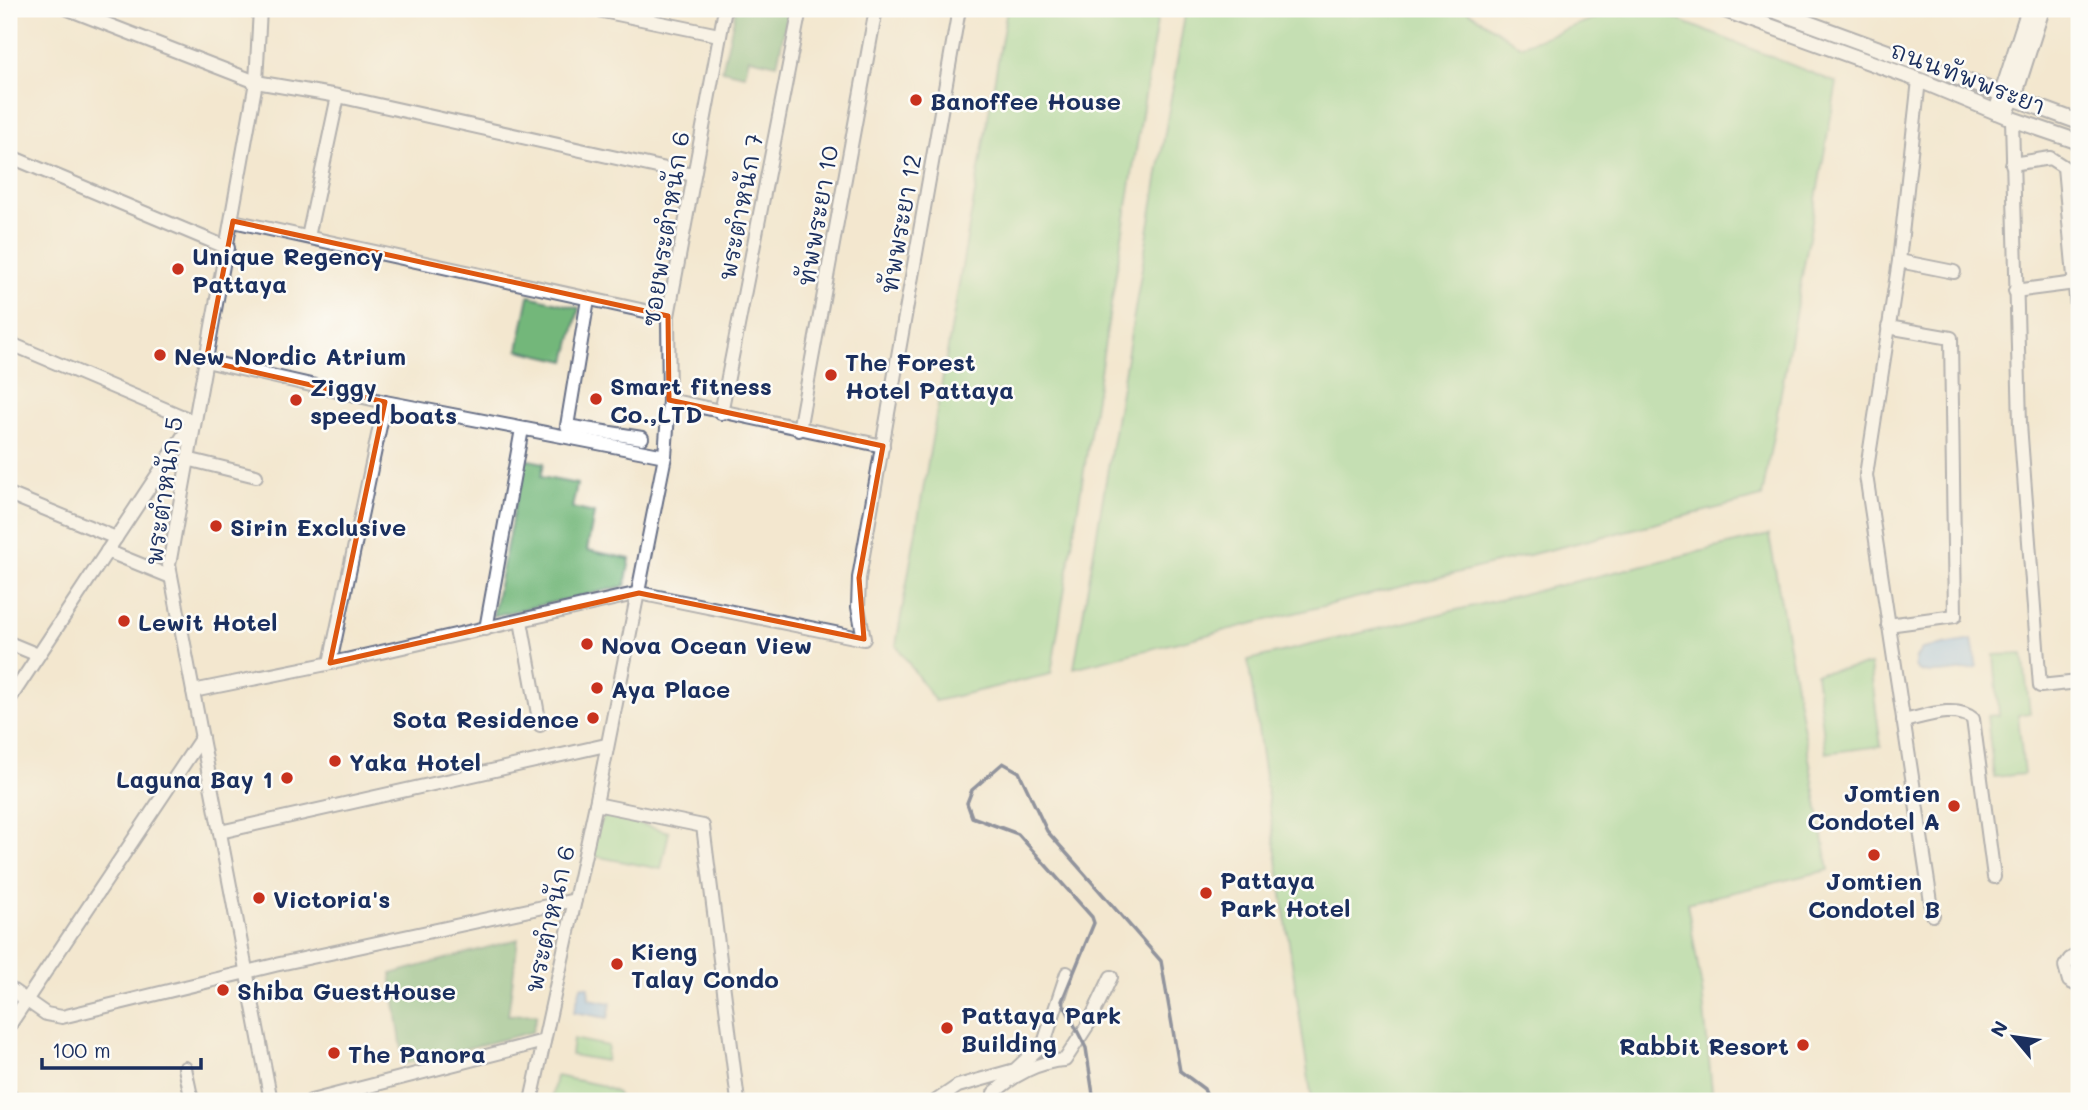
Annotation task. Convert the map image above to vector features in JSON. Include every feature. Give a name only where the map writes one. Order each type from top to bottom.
[{"type":"main road","name":"ถนนทัพพระยา","points":[[1722,9],[1919,80],[2004,116],[2079,142]]},
{"type":"main road","name":"ถนนทัพพระยา","points":[[1770,9],[1799,14],[2079,122]]},
{"type":"main road","points":[[2004,116],[2029,9]]},
{"type":"main road","points":[[2008,95],[2042,9]]},
{"type":"street","points":[[68,9],[256,82],[338,96],[693,175]]},
{"type":"street","name":"พระตำหนัก 5","points":[[260,9],[256,82],[169,565],[271,1101]]},
{"type":"street","points":[[593,9],[719,35]]},
{"type":"street","name":"ซอยพระตำหนัก 6","points":[[606,746],[665,456],[669,400],[668,316],[725,9]]},
{"type":"street","name":"พระตำหนัก 7","points":[[721,413],[800,9]]},
{"type":"street","name":"ทัพพระยา 10","points":[[799,430],[876,9]]},
{"type":"street","name":"ทัพพระยา 12","points":[[639,593],[863,639],[858,607],[859,578],[959,9]]},
{"type":"street","points":[[1919,80],[1899,261],[1867,475],[1933,915]]},
{"type":"street","points":[[308,237],[338,96]]},
{"type":"street","points":[[2004,116],[2012,164],[2020,424],[2040,686],[2079,682]]},
{"type":"street","points":[[9,156],[228,248]]},
{"type":"street","points":[[2012,164],[2050,158],[2064,167],[2079,331]]},
{"type":"street","points":[[233,221],[668,316]]},
{"type":"street","points":[[1899,261],[1954,272]]},
{"type":"street","points":[[2015,292],[2075,284]]},
{"type":"street","points":[[588,299],[567,426],[642,438]]},
{"type":"street","points":[[1888,327],[1951,338],[1955,616],[1888,625]]},
{"type":"street","points":[[9,343],[193,421],[9,700]]},
{"type":"street","points":[[206,361],[385,402],[665,456]]},
{"type":"street","points":[[669,400],[883,446]]},
{"type":"street","points":[[330,663],[385,402]]},
{"type":"street","points":[[486,629],[522,429]]},
{"type":"street","points":[[187,459],[256,476]]},
{"type":"street","points":[[9,494],[116,538]]},
{"type":"street","points":[[107,551],[171,577]]},
{"type":"street","points":[[193,691],[486,629],[639,593]]},
{"type":"street","points":[[521,621],[540,726]]},
{"type":"street","points":[[9,643],[38,655]]},
{"type":"street","points":[[1903,721],[1950,712],[1965,714],[1973,719],[1994,877]]},
{"type":"street","points":[[9,1026],[202,737]]},
{"type":"street","points":[[220,832],[606,746]]},
{"type":"street","name":"พระตำหนัก 6","points":[[531,1101],[596,804],[606,746]]},
{"type":"street","points":[[596,804],[703,826],[738,1101]]},
{"type":"street","points":[[9,988],[46,1014],[62,1017],[246,971],[575,900]]},
{"type":"street","points":[[2079,954],[2070,959],[2065,975],[2079,986]]},
{"type":"street","points":[[936,1101],[958,1086],[1015,1070],[1044,1043],[1067,973]]},
{"type":"street","points":[[996,1101],[994,1093],[1004,1084],[1044,1060],[1065,1060],[1089,1023],[1111,977]]},
{"type":"street","points":[[311,1101],[544,1041]]},
{"type":"street","points":[[185,1069],[192,1101]]},
{"type":"street","points":[[9,1095],[15,1101]]},
{"type":"highlighted area","points":[[233,221],[668,316],[669,400],[883,446],[859,578],[864,639],[639,593],[330,663],[385,402],[206,361]]},
{"type":"green space","points":[[736,9],[789,9],[777,64],[749,58],[745,75],[722,70]]},
{"type":"green space","points":[[1007,9],[1159,9],[1051,674],[935,701],[896,645]]},
{"type":"green space","points":[[1186,9],[1465,9],[1520,46],[1620,9],[1651,9],[1837,83],[1762,497],[1074,668]]},
{"type":"green space","points":[[529,296],[579,308],[566,361],[518,350]]},
{"type":"green space","points":[[524,459],[544,463],[541,477],[577,484],[572,508],[594,513],[587,550],[630,559],[625,586],[493,616]]},
{"type":"green space","points":[[1769,535],[1829,870],[1687,903],[1702,989],[1713,1101],[1312,1101],[1248,660]]},
{"type":"green space","points":[[2023,654],[2030,713],[2018,715],[2024,774],[1994,777],[1987,716],[1999,715],[1994,655]]},
{"type":"green space","points":[[1870,665],[1881,746],[1826,753],[1816,673]]},
{"type":"green space","points":[[607,815],[669,832],[661,869],[594,856],[597,828]]},
{"type":"green space","points":[[518,939],[508,1015],[537,1014],[532,1032],[404,1064],[391,974]]},
{"type":"green space","points":[[573,1039],[608,1046],[606,1061],[571,1055]]},
{"type":"green space","points":[[556,1076],[600,1085],[618,1093],[619,1101],[551,1101]]},
{"type":"water","points":[[1972,640],[1977,668],[1933,673],[1916,668],[1915,661],[1922,649]]},
{"type":"water","points":[[581,986],[588,987],[589,999],[611,1003],[608,1018],[574,1012]]},
{"type":"railway","points":[[1094,1101],[1086,1048],[1062,1001],[1094,923],[1092,917],[1018,834],[972,817],[967,803],[972,790],[1003,763],[1019,772],[1047,831],[1161,961],[1180,1071],[1204,1089],[1209,1101]]},
{"type":"place","name":"Banoffee House","points":[[916,100]]},
{"type":"place","name":"Unique Regency Pattaya","points":[[178,269]]},
{"type":"place","name":"New Nordic Atrium","points":[[160,355]]},
{"type":"place","name":"The Forest Hotel Pattaya","points":[[831,375]]},
{"type":"place","name":"Smart fitness Co.,LTD","points":[[596,399]]},
{"type":"place","name":"Ziggy speed boats","points":[[296,400]]},
{"type":"place","name":"Sirin Exclusive","points":[[216,526]]},
{"type":"place","name":"Lewit Hotel","points":[[124,621]]},
{"type":"place","name":"Nova Ocean View","points":[[587,644]]},
{"type":"place","name":"Aya Place","points":[[597,688]]},
{"type":"place","name":"Sota Residence","points":[[593,718]]},
{"type":"place","name":"Yaka Hotel","points":[[335,761]]},
{"type":"place","name":"Laguna Bay 1","points":[[287,778]]},
{"type":"place","name":"Jomtien Condotel A","points":[[1954,806]]},
{"type":"place","name":"Jomtien Condotel B","points":[[1874,855]]},
{"type":"place","name":"Pattaya Park Hotel","points":[[1206,893]]},
{"type":"place","name":"Victoria's","points":[[259,898]]},
{"type":"place","name":"Kieng Talay Condo","points":[[617,964]]},
{"type":"place","name":"Shiba GuestHouse","points":[[223,990]]},
{"type":"place","name":"Pattaya Park Building","points":[[947,1028]]},
{"type":"place","name":"Rabbit Resort","points":[[1803,1045]]},
{"type":"place","name":"The Panora","points":[[334,1053]]}]
